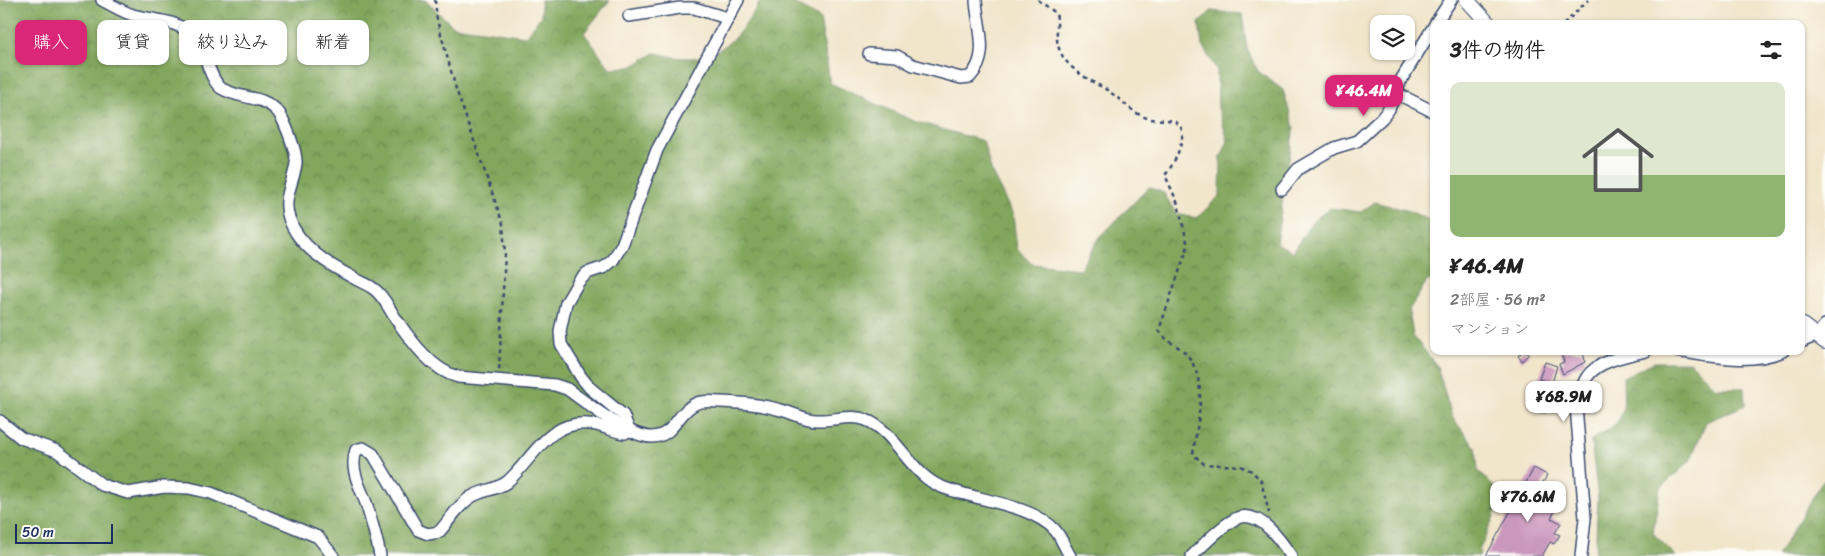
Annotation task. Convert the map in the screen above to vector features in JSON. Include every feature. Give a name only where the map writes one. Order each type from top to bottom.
[{"type":"street","points":[[102,0],[131,14],[180,25],[195,39],[206,55],[214,78],[219,86],[227,91],[266,102],[279,114],[290,138],[296,162],[286,204],[289,218],[296,233],[312,250],[335,267],[373,288],[416,344],[438,369],[458,377],[555,385],[567,390],[630,431],[650,437],[661,436],[671,430],[687,409],[696,403],[756,404],[818,420],[850,418],[866,420],[880,429],[916,469],[932,482],[943,488],[1000,503],[1043,521],[1055,530],[1070,556]]},
{"type":"street","points":[[630,431],[623,415],[590,388],[581,377],[561,344],[560,331],[566,303],[578,281],[586,273],[605,267],[613,260],[622,245],[657,150],[726,18],[738,0]]},
{"type":"street","points":[[869,54],[896,56],[913,65],[960,78],[970,77],[975,72],[982,43],[976,0]]},
{"type":"street","points":[[1438,20],[1451,0]]},
{"type":"street","points":[[1467,0],[1485,20]]},
{"type":"street","points":[[629,16],[680,8],[694,8],[726,18]]},
{"type":"street","points":[[1282,189],[1298,169],[1334,148],[1357,141],[1382,118],[1430,34]]},
{"type":"street","points":[[1396,93],[1430,110]]},
{"type":"street","points":[[1805,326],[1822,334]]},
{"type":"street","points":[[1805,340],[1822,334]]},
{"type":"street","points":[[1580,556],[1585,518],[1576,406],[1580,390],[1587,376],[1594,370],[1607,363],[1633,355]]},
{"type":"street","points":[[1703,355],[1730,359],[1756,359],[1770,355]]},
{"type":"street","points":[[0,422],[21,438],[57,452],[102,485],[128,493],[164,487],[189,488],[211,493],[318,537],[333,556]]},
{"type":"street","points":[[380,556],[366,504],[355,476],[353,460],[356,450],[363,448],[373,454],[418,530],[428,534],[439,532],[458,506],[472,496],[499,488],[508,482],[552,433],[568,425],[588,423],[608,427],[623,434],[630,431]]},
{"type":"street","points":[[1192,556],[1225,526],[1240,517],[1252,518],[1274,533],[1290,556]]},
{"type":"path","points":[[435,0],[437,20],[456,89],[503,224],[505,253],[498,379]]},
{"type":"path","points":[[1038,0],[1056,13],[1056,35],[1059,50],[1075,70],[1140,115],[1151,119],[1169,120],[1181,126],[1183,133],[1177,157],[1171,169],[1165,175],[1178,204],[1188,246],[1159,330],[1165,340],[1187,355],[1197,372],[1201,394],[1192,454],[1204,464],[1240,466],[1252,471],[1261,481],[1274,533]]},
{"type":"path","points":[[1568,20],[1588,0]]},
{"type":"green space","points":[[0,0],[425,0],[453,26],[526,36],[541,16],[541,0],[610,0],[584,33],[610,68],[631,67],[655,53],[685,58],[711,54],[722,48],[740,32],[761,0],[789,0],[820,18],[830,83],[914,121],[983,141],[992,173],[1013,215],[1017,249],[1032,264],[1080,269],[1100,237],[1149,187],[1164,193],[1176,214],[1197,218],[1220,195],[1221,157],[1228,141],[1218,108],[1217,70],[1202,46],[1199,23],[1211,11],[1242,14],[1247,49],[1258,71],[1283,90],[1294,127],[1276,243],[1293,252],[1311,223],[1330,208],[1361,212],[1375,202],[1409,211],[1430,220],[1430,280],[1427,281],[1409,310],[1413,336],[1437,366],[1452,417],[1476,448],[1478,470],[1498,491],[1495,514],[1479,551],[1480,556],[0,556]]},
{"type":"green space","points":[[1654,362],[1690,362],[1716,388],[1744,388],[1745,405],[1706,422],[1690,461],[1660,488],[1653,533],[1676,556],[1595,556],[1598,498],[1591,440],[1611,427],[1621,416],[1623,409],[1623,377]]},
{"type":"green space","points":[[1825,481],[1825,556],[1777,556],[1822,482]]},
{"type":"building","points":[[1519,355],[1528,355],[1522,361]]},
{"type":"building","points":[[1561,355],[1584,355],[1585,362],[1563,374],[1559,364],[1564,362]]},
{"type":"building","points":[[1545,362],[1557,366],[1552,383],[1539,379]]},
{"type":"building","points":[[1541,384],[1557,390],[1545,413],[1532,407]]},
{"type":"building","points":[[1534,468],[1547,475],[1539,490],[1560,502],[1551,518],[1561,523],[1555,533],[1560,535],[1554,544],[1550,542],[1542,556],[1486,556]]}]
